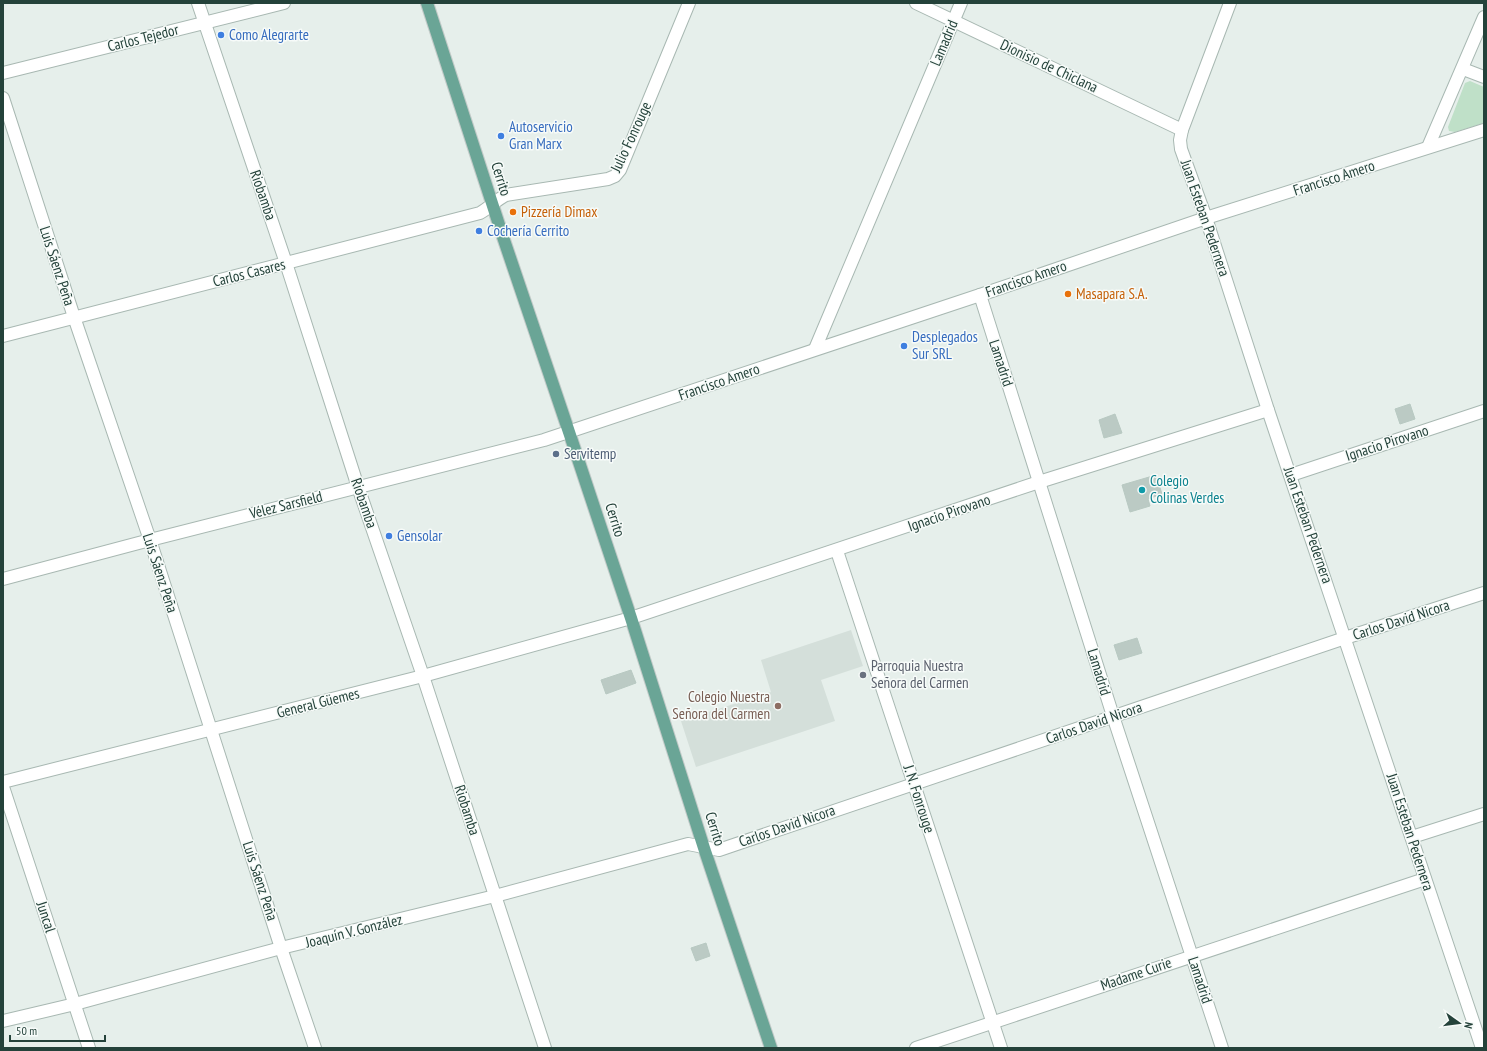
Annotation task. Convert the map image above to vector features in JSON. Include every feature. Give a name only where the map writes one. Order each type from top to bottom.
[{"type":"main road","name":"Cerrito","points":[[427,3],[492,204],[631,618],[704,848],[771,1048]]},
{"type":"street","name":"Riobamba","points":[[198,3],[286,263],[358,487],[423,676],[545,1048]]},
{"type":"street","name":"Carlos Tejedor","points":[[3,73],[284,3]]},
{"type":"street","name":"Julio Fonrouge","points":[[492,204],[506,195],[608,179],[615,176],[620,170],[689,3]]},
{"type":"street","name":"Dionisio de Chiclana","points":[[916,3],[1182,130]]},
{"type":"street","name":"Lamadrid","points":[[815,349],[961,3]]},
{"type":"street","name":"Juan Esteban Pedernera","points":[[1230,3],[1182,130],[1180,140],[1181,149],[1206,218],[1268,410],[1482,1048]]},
{"type":"street","points":[[1428,147],[1463,69],[1484,17]]},
{"type":"street","points":[[1463,69],[1484,77]]},
{"type":"street","name":"Luis Sáenz Peña","points":[[3,98],[74,317],[150,540],[281,948],[315,1048]]},
{"type":"street","name":"Francisco Amero","points":[[569,432],[1206,218],[1484,130]]},
{"type":"street","name":"Carlos Casares","points":[[3,336],[480,213],[492,204]]},
{"type":"street","name":"Lamadrid","points":[[980,295],[1113,716],[1222,1048]]},
{"type":"street","name":"Ignacio Pirovano","points":[[631,618],[837,551],[1040,482],[1268,410]]},
{"type":"street","name":"Ignacio Pirovano","points":[[1291,475],[1484,411]]},
{"type":"street","name":"Vélez Sarsfield","points":[[3,580],[150,540],[544,440],[569,432]]},
{"type":"street","name":"J. N. Fonrouge","points":[[837,551],[1001,1048]]},
{"type":"street","name":"Carlos David Nicora","points":[[704,848],[719,850],[1345,638],[1484,593]]},
{"type":"street","name":"General Güemes","points":[[3,782],[423,676],[631,618]]},
{"type":"street","name":"Juncal","points":[[3,787],[89,1048]]},
{"type":"street","points":[[1412,837],[1484,814]]},
{"type":"street","name":"Joaquín V. González","points":[[3,1021],[75,1004],[281,948],[495,896],[688,844],[704,848]]},
{"type":"street","name":"Madame Curie","points":[[916,1048],[1425,879]]},
{"type":"shaded area","name":"Colegio Nuestra Señora del Carmen","points":[[851,630],[863,666],[821,680],[835,721],[696,767],[681,721],[771,692],[761,660]]},
{"type":"green space","points":[[1470,81],[1484,87],[1484,123],[1455,132],[1449,131],[1448,127],[1465,83]]},
{"type":"building","points":[[1410,404],[1415,419],[1400,424],[1395,409]]},
{"type":"building","points":[[1115,414],[1122,433],[1104,438],[1099,420]]},
{"type":"building","name":"Colegio Colinas Verdes","points":[[1156,475],[1162,494],[1148,499],[1150,506],[1130,512],[1122,485]]},
{"type":"building","points":[[1137,638],[1142,653],[1119,660],[1114,645]]},
{"type":"building","points":[[631,670],[636,683],[606,694],[601,680]]},
{"type":"building","points":[[706,943],[710,956],[696,961],[691,948]]},
{"type":"place","name":"Como Alegrarte","points":[[221,35]]},
{"type":"place","name":"Autoservicio Gran Marx","points":[[501,136]]},
{"type":"place","name":"Pizzería Dimax","points":[[513,212]]},
{"type":"place","name":"Cochería Cerrito","points":[[479,231]]},
{"type":"place","name":"Masapara S.A.","points":[[1068,294]]},
{"type":"place","name":"Desplegados Sur SRL","points":[[904,346]]},
{"type":"place","name":"Servitemp","points":[[556,454]]},
{"type":"place","name":"Colegio Colinas Verdes","points":[[1142,490]]},
{"type":"place","name":"Gensolar","points":[[389,536]]},
{"type":"place","name":"Parroquia Nuestra Señora del Carmen","points":[[863,675]]},
{"type":"place","name":"Colegio Nuestra Señora del Carmen","points":[[778,706]]}]
